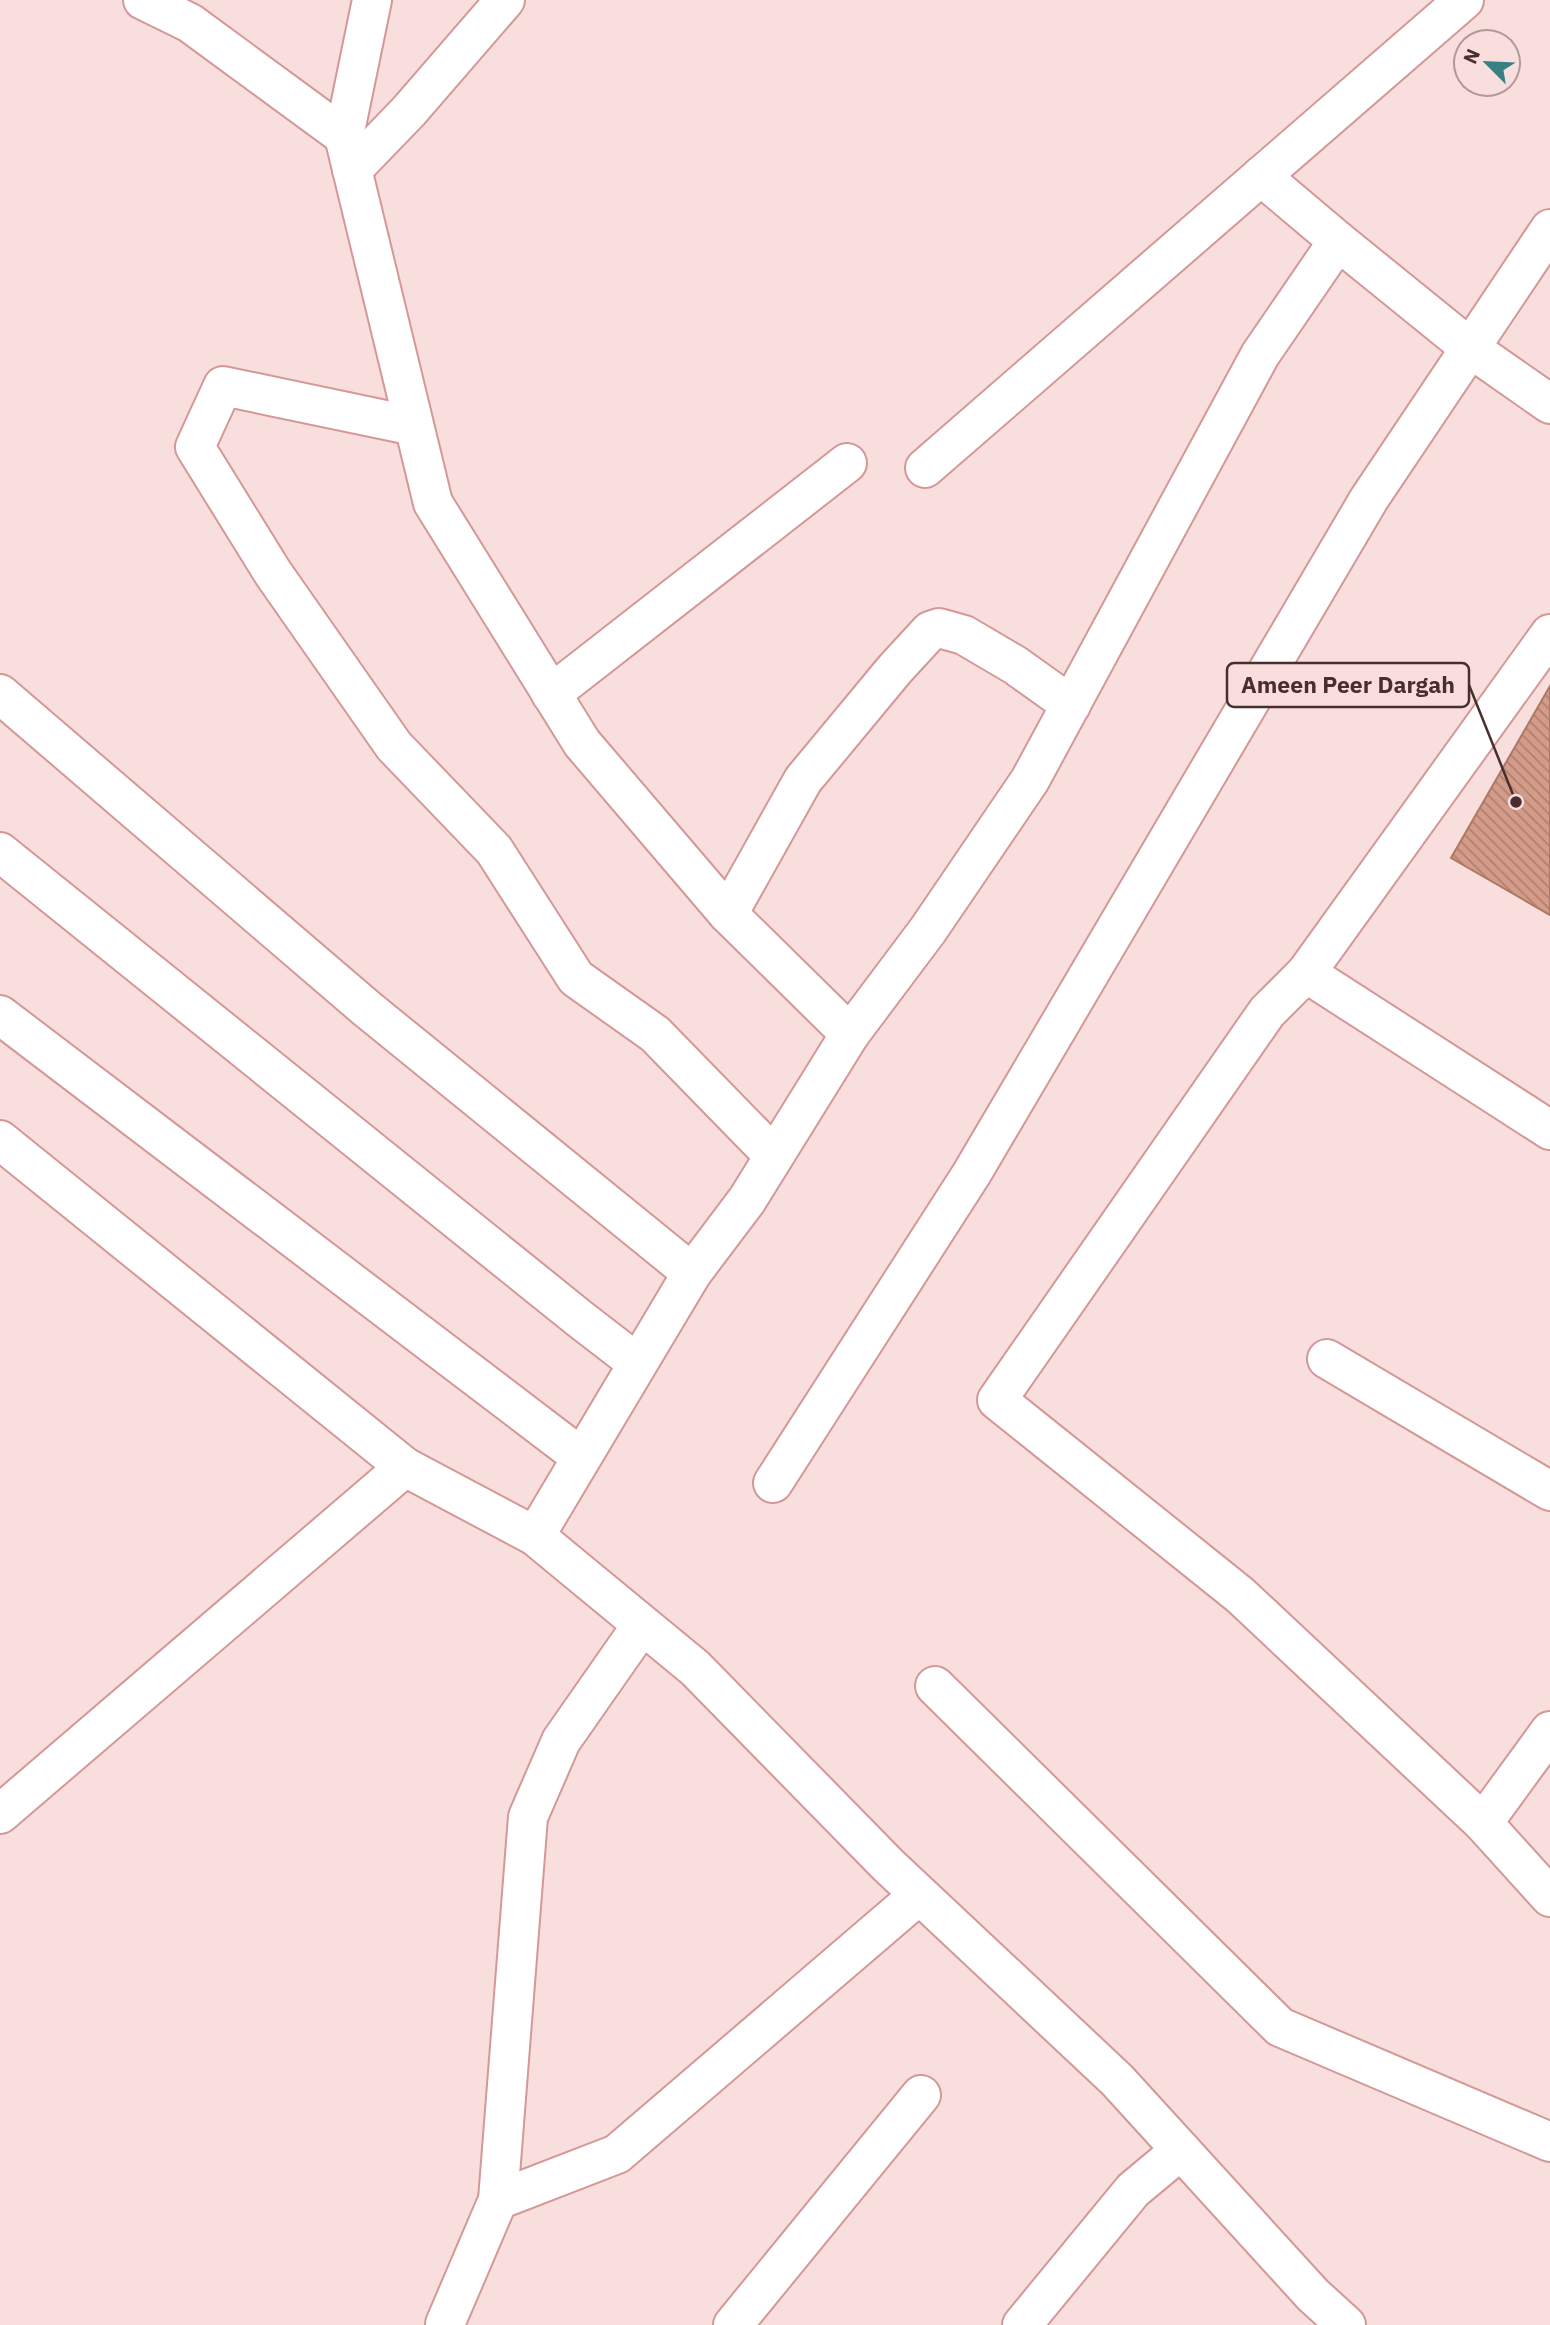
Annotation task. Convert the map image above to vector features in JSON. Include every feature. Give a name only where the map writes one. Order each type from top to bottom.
[{"type":"street","points":[[143,0],[190,23],[348,153]]},
{"type":"street","points":[[372,0],[348,153],[433,503],[582,743],[728,914],[850,1034]]},
{"type":"street","points":[[348,153],[409,111],[505,0]]},
{"type":"street","points":[[925,468],[1464,0]]},
{"type":"street","points":[[1261,176],[1470,348],[1550,404]]},
{"type":"street","points":[[773,1483],[972,1173],[1369,499],[1550,229]]},
{"type":"street","points":[[535,1536],[692,1273],[747,1200],[850,1034],[928,930],[1022,792],[1260,355],[1338,241]]},
{"type":"street","points":[[415,426],[223,386],[195,447],[273,573],[394,746],[494,850],[576,978],[655,1034],[774,1156]]},
{"type":"street","points":[[551,694],[847,463]]},
{"type":"street","points":[[728,914],[803,780],[930,631],[939,628],[964,635],[1016,665],[1071,705]]},
{"type":"street","points":[[1550,635],[1306,973],[1267,1012],[997,1400],[1240,1595],[1483,1823],[1550,1897]]},
{"type":"street","points":[[0,694],[356,999],[692,1273]]},
{"type":"street","points":[[0,852],[637,1363]]},
{"type":"street","points":[[1306,973],[1550,1130]]},
{"type":"street","points":[[0,1016],[581,1457]]},
{"type":"street","points":[[0,1140],[405,1466],[535,1536],[695,1668],[919,1895],[1117,2080],[1313,2295],[1346,2325]]},
{"type":"street","points":[[1326,1359],[1550,1491]]},
{"type":"street","points":[[0,1814],[405,1466]]},
{"type":"street","points":[[444,2325],[498,2200],[528,1816],[561,1741],[642,1625]]},
{"type":"street","points":[[935,1686],[1280,2027],[1550,2141]]},
{"type":"street","points":[[1483,1823],[1550,1731]]},
{"type":"street","points":[[498,2200],[617,2154],[919,1895]]},
{"type":"street","points":[[733,2325],[921,2095]]},
{"type":"street","points":[[1022,2325],[1133,2190],[1181,2150]]},
{"type":"building","points":[[1550,686],[1550,915],[1451,858]]},
{"type":"place","name":"Ameen Peer Dargah","points":[[1516,802]]}]
